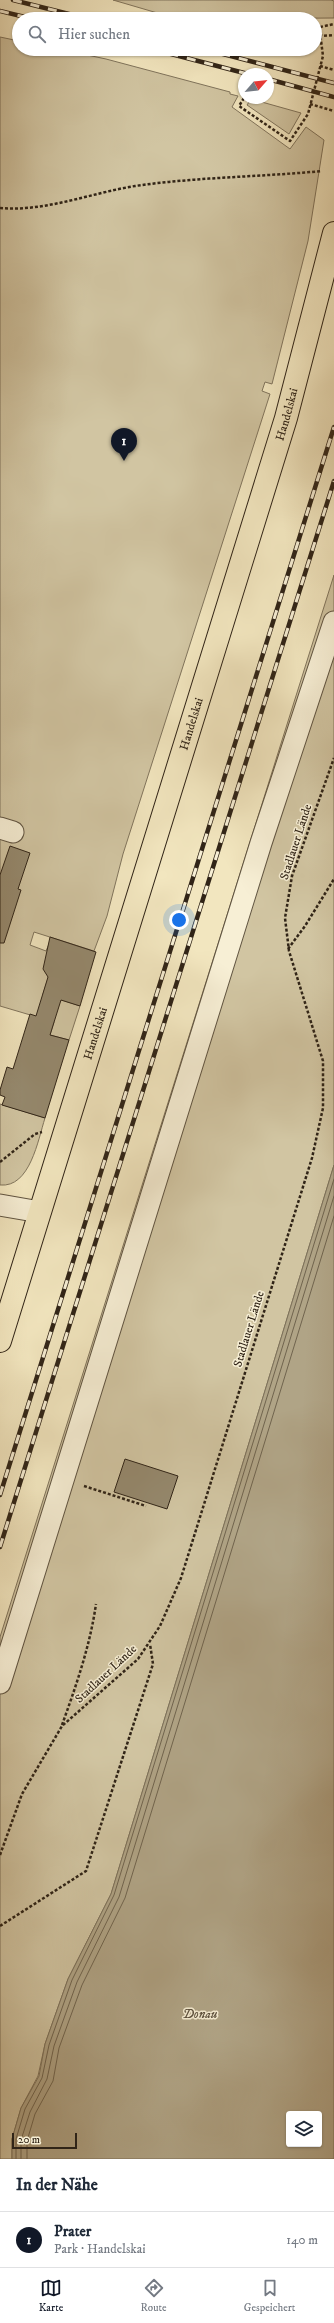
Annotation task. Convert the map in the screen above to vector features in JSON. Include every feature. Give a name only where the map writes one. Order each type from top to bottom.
[{"type":"main road","name":"Handelskai","points":[[0,1341],[286,418],[334,233]]},
{"type":"street","points":[[0,1684],[259,850],[334,622]]},
{"type":"street","points":[[0,1205],[40,1212]]},
{"type":"path","points":[[322,25],[334,24]]},
{"type":"path","points":[[322,25],[334,24]]},
{"type":"path","points":[[322,36],[334,35]]},
{"type":"path","points":[[240,104],[239,106],[290,142],[308,114],[323,56],[322,48]]},
{"type":"path","points":[[320,66],[334,70]]},
{"type":"path","points":[[310,104],[334,111]]},
{"type":"path","points":[[0,208],[29,207],[142,185],[322,172]]},
{"type":"path","name":"Stadlauer Lände","points":[[0,1855],[22,1794],[62,1726],[138,1659],[150,1644],[169,1609],[181,1578],[312,1158],[323,1108],[323,1061],[288,949],[285,918],[292,876],[334,758]]},
{"type":"path","points":[[288,949],[305,926],[334,879]]},
{"type":"path","points":[[0,1162],[35,1134],[44,1132]]},
{"type":"path","points":[[63,1480],[146,1506]]},
{"type":"path","points":[[62,1726],[74,1691],[93,1622],[96,1604]]},
{"type":"path","points":[[0,1926],[86,1870],[153,1664],[150,1644]]},
{"type":"shaded area","points":[[113,0],[334,1],[334,18],[322,18],[322,12],[154,12]]},
{"type":"shaded area","points":[[0,37],[12,40],[12,56],[92,56],[230,92],[230,94],[238,96],[232,107],[290,149],[306,127],[324,140],[308,241],[272,384],[265,382],[262,391],[270,394],[123,854],[107,916],[94,951],[34,932],[30,945],[46,951],[49,944],[49,975],[43,994],[80,1006],[69,1040],[50,1035],[54,1022],[0,1006]]},
{"type":"shaded area","points":[[269,104],[301,113],[289,134],[247,105]]},
{"type":"shaded area","points":[[334,575],[334,1165],[111,1894],[68,1979],[45,2044],[38,2076],[21,2108],[12,2139],[12,2159],[0,2159],[0,1637]]},
{"type":"shaded area","points":[[0,1104],[45,1118],[36,1150],[26,1171],[19,1179],[10,1184],[0,1185]]},
{"type":"water","name":"Donau","points":[[334,1165],[334,2159],[12,2159],[12,2139],[21,2108],[39,2076],[45,2044],[68,1979],[111,1894]]},
{"type":"building","points":[[10,846],[30,853],[18,889],[21,890],[4,943],[0,943],[0,875]]},
{"type":"building","points":[[50,937],[96,952],[80,1006],[61,1000],[50,1035],[69,1040],[45,1118],[2,1105],[5,1097],[0,1095],[0,1090],[7,1067],[13,1069],[30,1014],[36,1016],[48,977],[43,969]]},
{"type":"building","points":[[125,1459],[178,1476],[167,1509],[114,1492]]},
{"type":"railway","points":[[13,0],[61,12]]},
{"type":"railway","points":[[0,11],[12,14]]},
{"type":"railway","points":[[179,56],[238,71]]},
{"type":"railway","points":[[231,56],[334,83]]},
{"type":"railway","points":[[274,81],[334,97]]},
{"type":"railway","points":[[0,1495],[334,427]]},
{"type":"railway","points":[[0,1547],[334,481]]},
{"type":"place","name":"Prater","points":[[124,461]]}]
